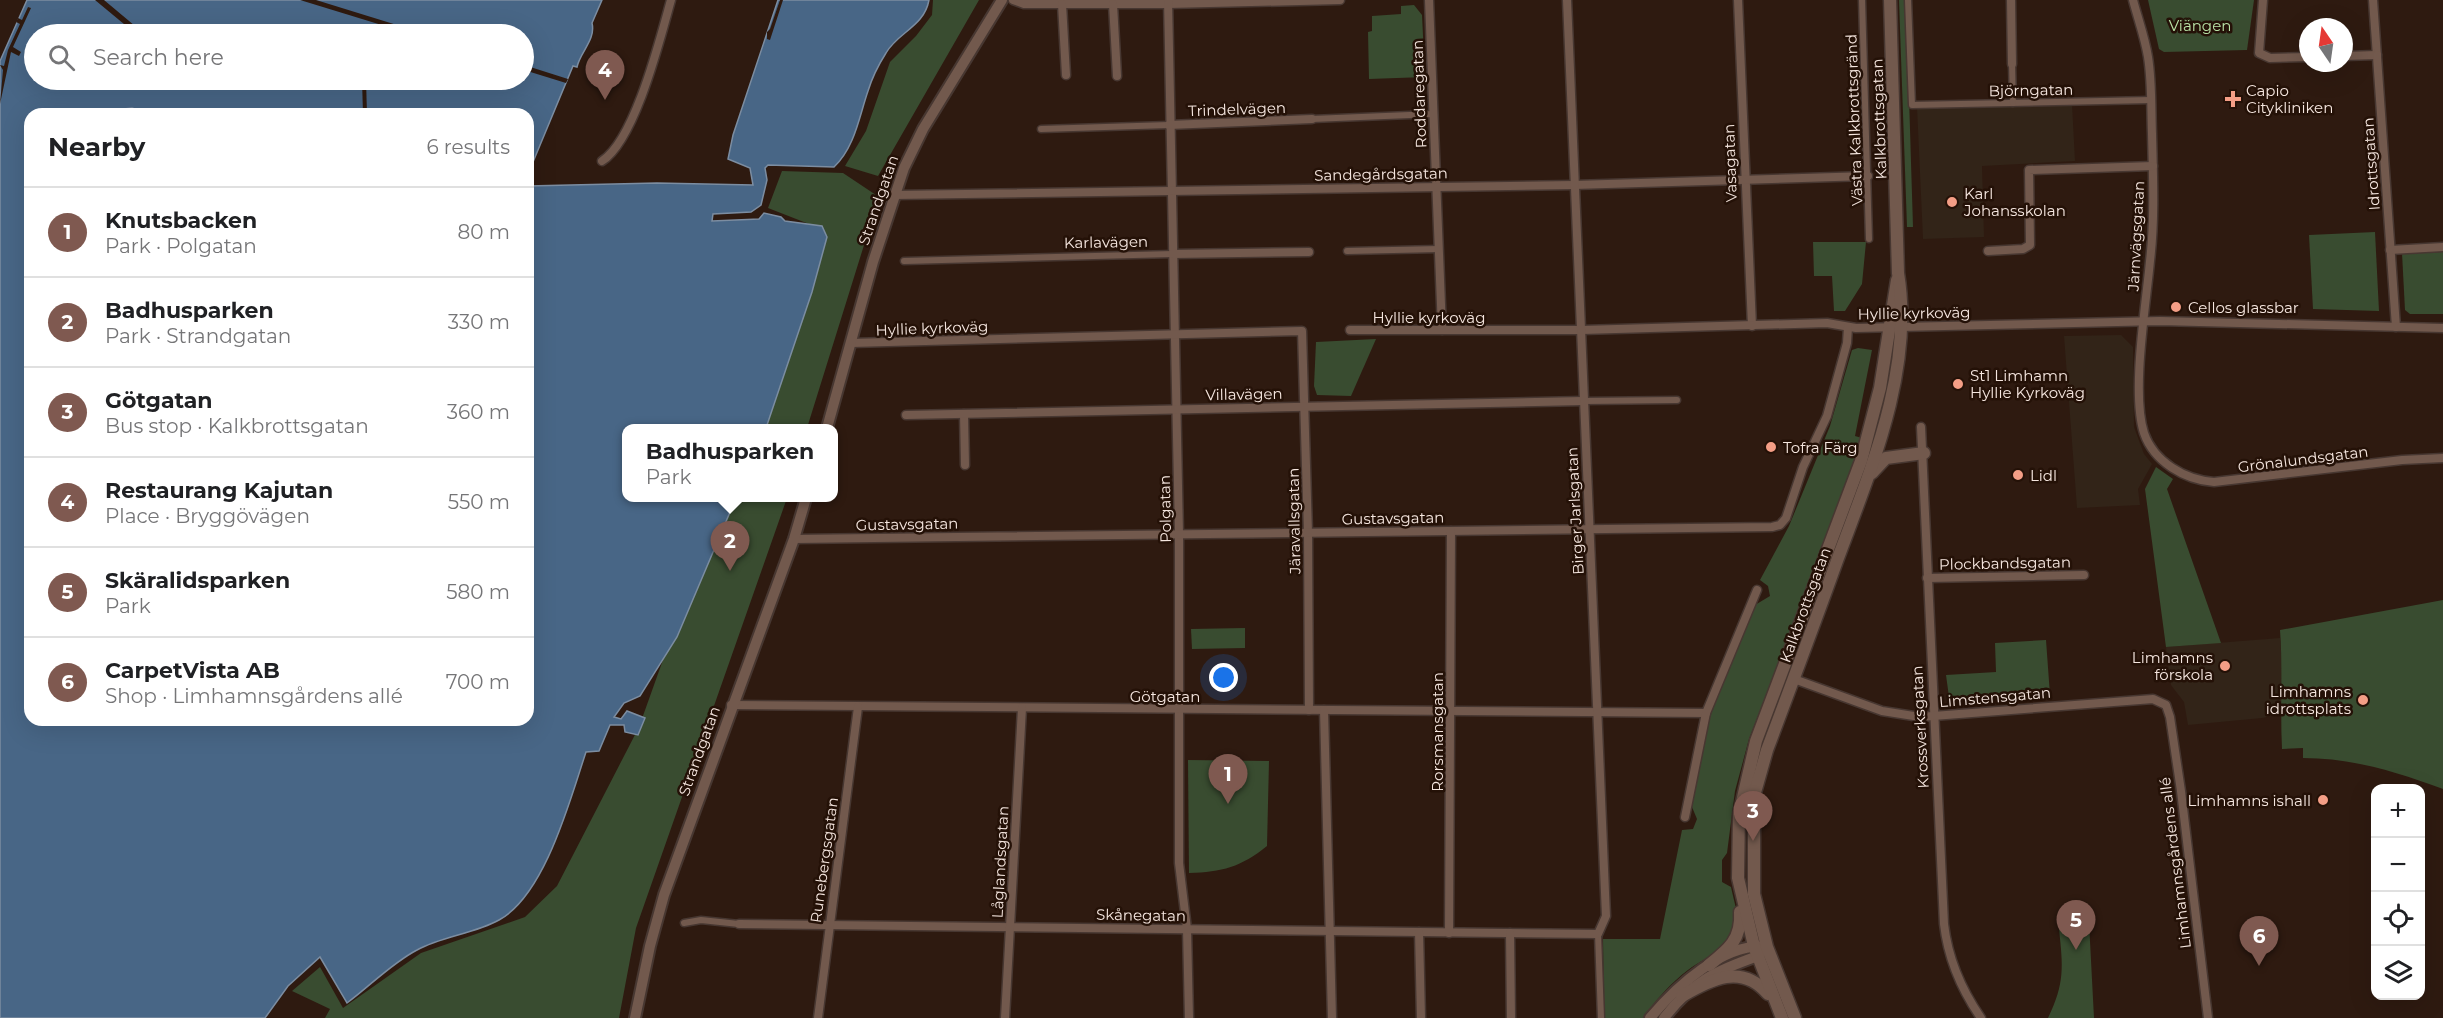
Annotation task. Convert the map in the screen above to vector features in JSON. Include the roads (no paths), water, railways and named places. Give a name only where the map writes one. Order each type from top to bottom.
[{"type":"main road","name":"Kalkbrottsgatan","points":[[1759,950],[1754,894],[1754,796],[1767,750],[1867,479],[1889,406],[1902,326],[1904,306],[1898,273],[1890,0]]},
{"type":"main road","name":"Kalkbrottsgatan","points":[[1782,1018],[1776,1005],[1738,878],[1739,815],[1745,778],[1771,697],[1861,461],[1880,387],[1898,273]]},
{"type":"main road","points":[[1867,479],[1886,458],[1924,453]]},
{"type":"main road","points":[[1708,965],[1733,945],[1739,933],[1738,878]]},
{"type":"main road","points":[[1759,950],[1795,1018]]},
{"type":"main road","points":[[1682,996],[1714,979],[1738,975],[1758,984],[1776,1005]]},
{"type":"street","points":[[602,161],[620,145],[631,120],[671,0]]},
{"type":"street","name":"Strandgatan","points":[[827,424],[893,195],[923,129],[1002,0]]},
{"type":"street","points":[[1013,0],[1024,4],[1340,0]]},
{"type":"street","name":"Roddaregatan","points":[[1429,0],[1442,330]]},
{"type":"street","name":"Birger Jarlsgatan","points":[[1567,0],[1606,916],[1598,934],[1601,1018]]},
{"type":"street","name":"Vasagatan","points":[[1738,0],[1752,326]]},
{"type":"street","name":"Västra Kalkbrottsgränd","points":[[1862,0],[1869,239]]},
{"type":"street","name":"Björngatan","points":[[1908,0],[1912,105],[2151,100]]},
{"type":"street","points":[[2011,0],[2013,103]]},
{"type":"street","name":"Järnvägsgatan","points":[[2133,0],[2148,57],[2153,166],[2151,250],[2144,322],[2141,418],[2148,442],[2169,466]]},
{"type":"street","points":[[2263,0],[2259,53],[2270,58],[2299,57]]},
{"type":"street","name":"Idrottsgatan","points":[[2373,0],[2396,327]]},
{"type":"street","name":"Polgatan","points":[[1168,2],[1179,534],[1179,863],[1187,929],[1189,1018]]},
{"type":"street","points":[[1062,4],[1066,75]]},
{"type":"street","points":[[1113,4],[1117,76]]},
{"type":"street","points":[[2353,56],[2377,55]]},
{"type":"street","name":"Trindelvägen","points":[[1041,129],[1434,114]]},
{"type":"street","points":[[1988,251],[2023,249],[2030,245],[2029,170],[2153,166]]},
{"type":"street","name":"Sandegårdsgatan","points":[[893,195],[1574,185],[1868,176]]},
{"type":"street","points":[[2390,250],[2443,248]]},
{"type":"street","points":[[1347,251],[1439,249]]},
{"type":"street","name":"Karlavägen","points":[[904,261],[1310,252]]},
{"type":"street","name":"Hyllie kyrkoväg","points":[[1350,330],[1582,330],[1827,323],[1848,327],[2144,322],[2443,328]]},
{"type":"street","name":"Gustavsgatan","points":[[794,539],[1589,530],[1780,525],[1786,518],[1803,467],[1827,416],[1847,344],[1848,327]]},
{"type":"street","name":"Hyllie kyrkoväg","points":[[851,343],[1302,331]]},
{"type":"street","name":"Järavallsgatan","points":[[1302,331],[1308,533],[1309,710]]},
{"type":"street","name":"Villavägen","points":[[906,415],[1677,400]]},
{"type":"street","points":[[964,414],[965,465]]},
{"type":"street","name":"Krossverksgatan","points":[[1921,427],[1924,453],[1927,578],[1942,906],[1947,946],[1961,985],[1981,1018]]},
{"type":"street","name":"Grönalundsgatan","points":[[2169,466],[2194,479],[2214,482],[2402,460],[2443,458]]},
{"type":"street","name":"Strandgatan","points":[[636,1018],[650,946],[664,895],[731,705],[794,539],[805,502]]},
{"type":"street","name":"Rorsmansgatan","points":[[1449,933],[1451,531]]},
{"type":"street","name":"Plockbandsgatan","points":[[1927,578],[2084,575]]},
{"type":"street","points":[[1685,816],[1706,713],[1757,590]]},
{"type":"street","name":"Limstensgatan","points":[[1794,680],[1882,711],[1900,715],[1934,716],[2153,699],[2166,705]]},
{"type":"street","name":"Götgatan","points":[[731,705],[1706,713]]},
{"type":"street","name":"Limhamnsgårdens allé","points":[[2166,705],[2170,717],[2181,791],[2208,1018]]},
{"type":"street","name":"Runebergsgatan","points":[[818,1018],[858,706]]},
{"type":"street","name":"Låglandsgatan","points":[[1005,1018],[1022,708]]},
{"type":"street","points":[[1324,710],[1332,1018]]},
{"type":"street","name":"Skånegatan","points":[[684,922],[701,920],[739,924],[1598,934]]},
{"type":"street","points":[[1419,932],[1422,1018]]},
{"type":"street","points":[[1510,933],[1511,1018]]},
{"type":"street","points":[[1650,1018],[1675,990],[1708,965],[1759,950]]},
{"type":"street","points":[[1664,1018],[1682,996],[1714,972],[1759,950]]},
{"type":"water","points":[[27,0],[602,0],[592,23],[590,40],[577,67],[573,66],[534,160],[534,108],[24,108],[24,726],[534,726],[534,186],[657,183],[753,185],[750,168],[728,159],[733,135],[778,0],[929,0],[922,17],[891,46],[881,62],[870,86],[852,141],[834,167],[768,165],[765,168],[767,180],[761,205],[751,212],[713,214],[712,221],[759,219],[764,213],[781,217],[785,221],[822,226],[827,237],[812,292],[767,424],[622,424],[622,502],[734,502],[677,637],[640,696],[624,703],[614,717],[621,719],[627,711],[645,718],[638,735],[625,732],[624,725],[610,725],[599,751],[586,752],[554,845],[530,890],[515,908],[489,925],[437,941],[408,955],[347,1003],[320,957],[288,986],[265,1018],[0,1018],[0,61]]},
{"type":"place","name":"Capio Citykliniken","points":[[2233,99]]},
{"type":"place","name":"Restaurang Kajutan","points":[[605,100]]},
{"type":"place","name":"Karl Johansskolan","points":[[1952,202]]},
{"type":"place","name":"Cellos glassbar","points":[[2176,307]]},
{"type":"place","name":"St1 Limhamn Hyllie Kyrkoväg","points":[[1958,384]]},
{"type":"place","name":"Tofra Färg","points":[[1771,447]]},
{"type":"place","name":"Lidl","points":[[2018,475]]},
{"type":"place","name":"Badhusparken","points":[[730,571]]},
{"type":"place","name":"Limhamns förskola","points":[[2225,666]]},
{"type":"place","name":"Limhamns idrottsplats","points":[[2363,700]]},
{"type":"place","name":"Limhamns ishall","points":[[2323,800]]},
{"type":"place","name":"Knutsbacken","points":[[1228,804]]},
{"type":"place","name":"Götgatan","points":[[1753,841]]},
{"type":"place","name":"Skäralidsparken","points":[[2076,950]]},
{"type":"place","name":"CarpetVista AB","points":[[2259,966]]},
{"type":"park label","name":"Viängen","points":[[2200,25]]}]
